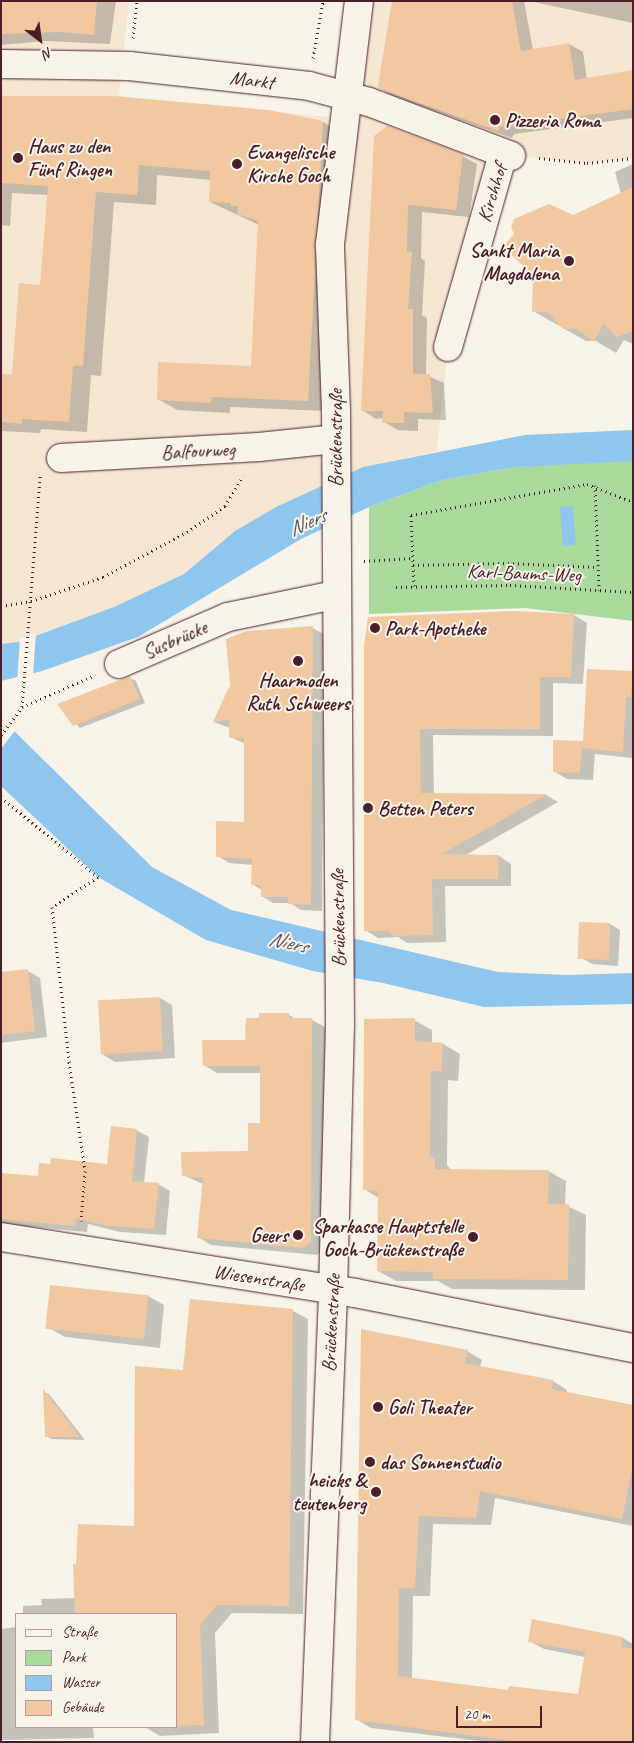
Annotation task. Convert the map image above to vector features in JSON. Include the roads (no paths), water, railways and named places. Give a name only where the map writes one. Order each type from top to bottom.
[{"type":"street","points":[[346,94],[359,1]]},
{"type":"street","name":"Markt","points":[[1,64],[129,66],[309,86],[346,94]]},
{"type":"street","name":"Kirchhof","points":[[346,94],[507,155],[448,347]]},
{"type":"street","name":"Brückenstraße","points":[[316,1742],[333,1291],[340,1026],[334,595],[335,439],[330,244],[346,94]]},
{"type":"street","name":"Balfourweg","points":[[51,462],[259,447],[335,439]]},
{"type":"street","name":"Susbrücke","points":[[119,664],[228,617],[334,595]]},
{"type":"street","name":"Wiesenstraße","points":[[1,1237],[333,1291],[633,1348]]},
{"type":"water","name":"Niers","points":[[633,430],[633,461],[515,467],[442,480],[369,507],[301,539],[138,637],[42,671],[1,681],[1,644],[19,642],[114,607],[184,574],[235,531],[276,507],[363,467],[525,435]]},
{"type":"water","points":[[573,506],[576,545],[563,546],[560,507]]},
{"type":"water","name":"Niers","points":[[1,718],[152,867],[231,910],[498,972],[567,975],[633,973],[633,1004],[484,1007],[383,983],[313,971],[206,940],[98,877],[1,786]]},
{"type":"place","name":"Pizzeria Roma","points":[[495,120]]},
{"type":"place","name":"Haus zu den Fünf Ringen","points":[[18,158]]},
{"type":"place","name":"Evangelische Kirche Goch","points":[[237,164]]},
{"type":"place","name":"Sankt Maria Magdalena","points":[[569,261]]},
{"type":"place","name":"Park-Apotheke","points":[[375,628]]},
{"type":"place","name":"Haarmoden Ruth Schweers","points":[[298,661]]},
{"type":"place","name":"Betten Peters","points":[[368,808]]},
{"type":"place","name":"Geers","points":[[298,1235]]},
{"type":"place","name":"Sparkasse Hauptstelle Goch-Brückenstraße","points":[[473,1237]]},
{"type":"place","name":"Goli Theater","points":[[378,1407]]},
{"type":"place","name":"das Sonnenstudio","points":[[370,1462]]},
{"type":"place","name":"heicks & teutenberg","points":[[376,1492]]}]
